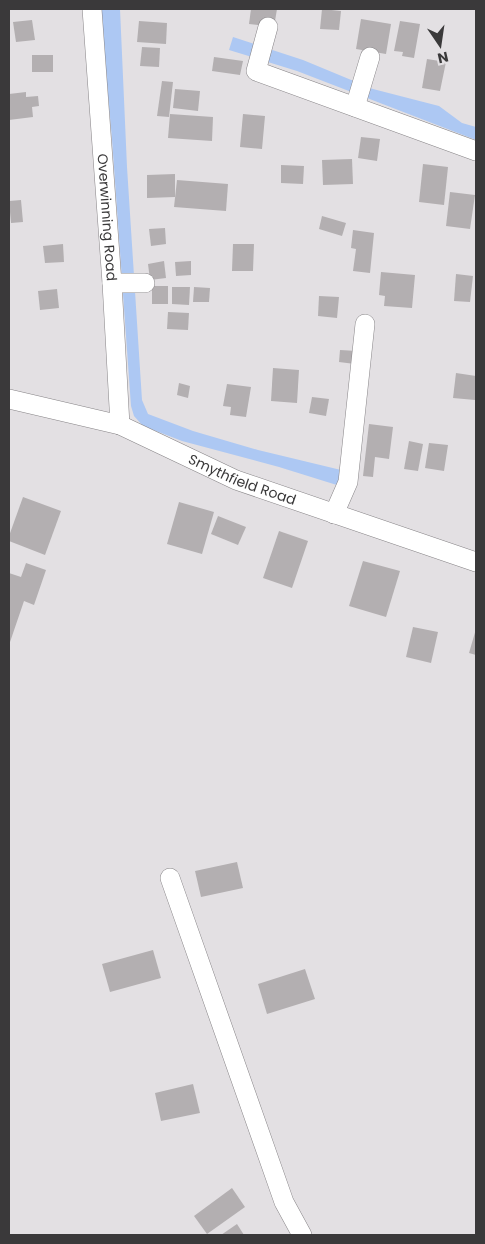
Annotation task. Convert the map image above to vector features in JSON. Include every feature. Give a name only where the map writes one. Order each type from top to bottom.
[{"type":"street","name":"Overwinning Road","points":[[92,9],[116,283],[120,425]]},
{"type":"street","points":[[262,51],[476,150]]},
{"type":"street","points":[[358,95],[370,56]]},
{"type":"street","points":[[116,283],[143,283]]},
{"type":"street","points":[[334,514],[348,482],[365,324]]},
{"type":"street","name":"Smythfield Road","points":[[9,399],[120,425],[236,480],[476,562]]},
{"type":"street","points":[[170,878],[284,1202],[302,1235]]},
{"type":"water","points":[[100,9],[120,9],[127,167],[142,400],[148,414],[193,431],[258,450],[341,470],[340,486],[279,467],[182,441],[143,426],[134,416],[131,406],[112,139]]},
{"type":"water","points":[[233,37],[303,60],[373,89],[439,106],[462,123],[476,127],[476,140],[297,71],[229,50]]},
{"type":"building","points":[[251,9],[277,9],[274,27],[249,24]]},
{"type":"building","points":[[322,9],[341,11],[339,30],[320,29]]},
{"type":"building","points":[[361,19],[391,24],[386,54],[356,49]]},
{"type":"building","points":[[32,20],[35,40],[16,42],[13,22]]},
{"type":"building","points":[[139,21],[167,23],[166,44],[137,42]]},
{"type":"building","points":[[400,21],[420,24],[414,58],[402,56],[403,52],[394,51]]},
{"type":"building","points":[[142,47],[160,48],[159,67],[140,66]]},
{"type":"building","points":[[32,55],[53,55],[53,72],[32,72]]},
{"type":"building","points":[[214,57],[243,61],[240,75],[212,71]]},
{"type":"building","points":[[427,59],[446,62],[440,91],[422,88]]},
{"type":"building","points":[[162,81],[173,82],[169,117],[157,116]]},
{"type":"building","points":[[175,89],[200,91],[198,111],[173,108]]},
{"type":"building","points":[[26,92],[26,97],[38,96],[39,106],[32,107],[33,117],[9,120],[9,94]]},
{"type":"building","points":[[170,114],[213,117],[212,141],[168,138]]},
{"type":"building","points":[[243,114],[265,116],[262,149],[240,147]]},
{"type":"building","points":[[361,137],[380,139],[377,161],[358,158]]},
{"type":"building","points":[[352,159],[353,184],[323,185],[322,160]]},
{"type":"building","points":[[423,164],[448,167],[444,205],[419,202]]},
{"type":"building","points":[[281,165],[304,166],[303,184],[281,183]]},
{"type":"building","points":[[175,174],[175,197],[147,198],[147,175]]},
{"type":"building","points":[[177,180],[228,184],[226,211],[174,207]]},
{"type":"building","points":[[450,192],[475,195],[470,229],[446,226]]},
{"type":"building","points":[[21,200],[23,222],[11,223],[9,201]]},
{"type":"building","points":[[322,216],[346,223],[342,236],[319,229]]},
{"type":"building","points":[[165,228],[166,244],[151,246],[149,229]]},
{"type":"building","points":[[353,230],[374,233],[370,273],[353,271],[356,249],[351,248]]},
{"type":"building","points":[[63,244],[64,262],[45,263],[43,246]]},
{"type":"building","points":[[233,244],[254,244],[253,271],[232,271]]},
{"type":"building","points":[[164,261],[166,278],[150,280],[148,264]]},
{"type":"building","points":[[191,261],[191,275],[176,276],[175,262]]},
{"type":"building","points":[[381,272],[415,275],[412,308],[384,306],[385,296],[379,295]]},
{"type":"building","points":[[456,274],[473,276],[470,302],[454,301]]},
{"type":"building","points":[[152,286],[168,286],[168,304],[152,304]]},
{"type":"building","points":[[172,287],[190,287],[189,305],[172,304]]},
{"type":"building","points":[[194,287],[210,288],[209,302],[193,302]]},
{"type":"building","points":[[57,289],[59,308],[40,310],[38,291]]},
{"type":"building","points":[[319,296],[339,297],[337,318],[318,316]]},
{"type":"building","points":[[168,312],[189,313],[188,330],[167,329]]},
{"type":"building","points":[[340,350],[357,351],[355,364],[339,362]]},
{"type":"building","points":[[273,368],[299,370],[297,403],[271,401]]},
{"type":"building","points":[[456,373],[476,376],[475,400],[453,398]]},
{"type":"building","points":[[179,383],[190,386],[188,398],[177,395]]},
{"type":"building","points":[[227,384],[251,387],[246,417],[230,415],[231,407],[223,406]]},
{"type":"building","points":[[312,397],[329,399],[326,416],[309,413]]},
{"type":"building","points":[[369,424],[393,427],[389,459],[375,457],[373,477],[363,476]]},
{"type":"building","points":[[409,441],[423,444],[418,471],[404,469]]},
{"type":"building","points":[[429,443],[448,445],[444,471],[425,468]]},
{"type":"building","points":[[23,497],[61,511],[45,555],[9,541],[9,536]]},
{"type":"building","points":[[179,502],[214,512],[202,554],[167,544]]},
{"type":"building","points":[[218,516],[246,527],[238,545],[211,534]]},
{"type":"building","points":[[279,531],[308,541],[292,588],[263,578]]},
{"type":"building","points":[[363,561],[400,571],[386,617],[349,606]]},
{"type":"building","points":[[26,563],[46,570],[34,605],[24,601],[9,645],[9,573],[21,577]]},
{"type":"building","points":[[413,627],[438,632],[431,663],[406,657]]},
{"type":"building","points":[[476,629],[476,655],[469,653]]},
{"type":"building","points":[[237,862],[243,888],[201,897],[195,871]]},
{"type":"building","points":[[153,950],[161,978],[110,992],[102,964]]},
{"type":"building","points":[[305,969],[315,999],[267,1014],[258,984]]},
{"type":"building","points":[[193,1084],[200,1113],[161,1121],[155,1093]]},
{"type":"building","points":[[232,1188],[245,1207],[207,1234],[194,1216]]},
{"type":"building","points":[[237,1224],[244,1235],[221,1235]]}]
